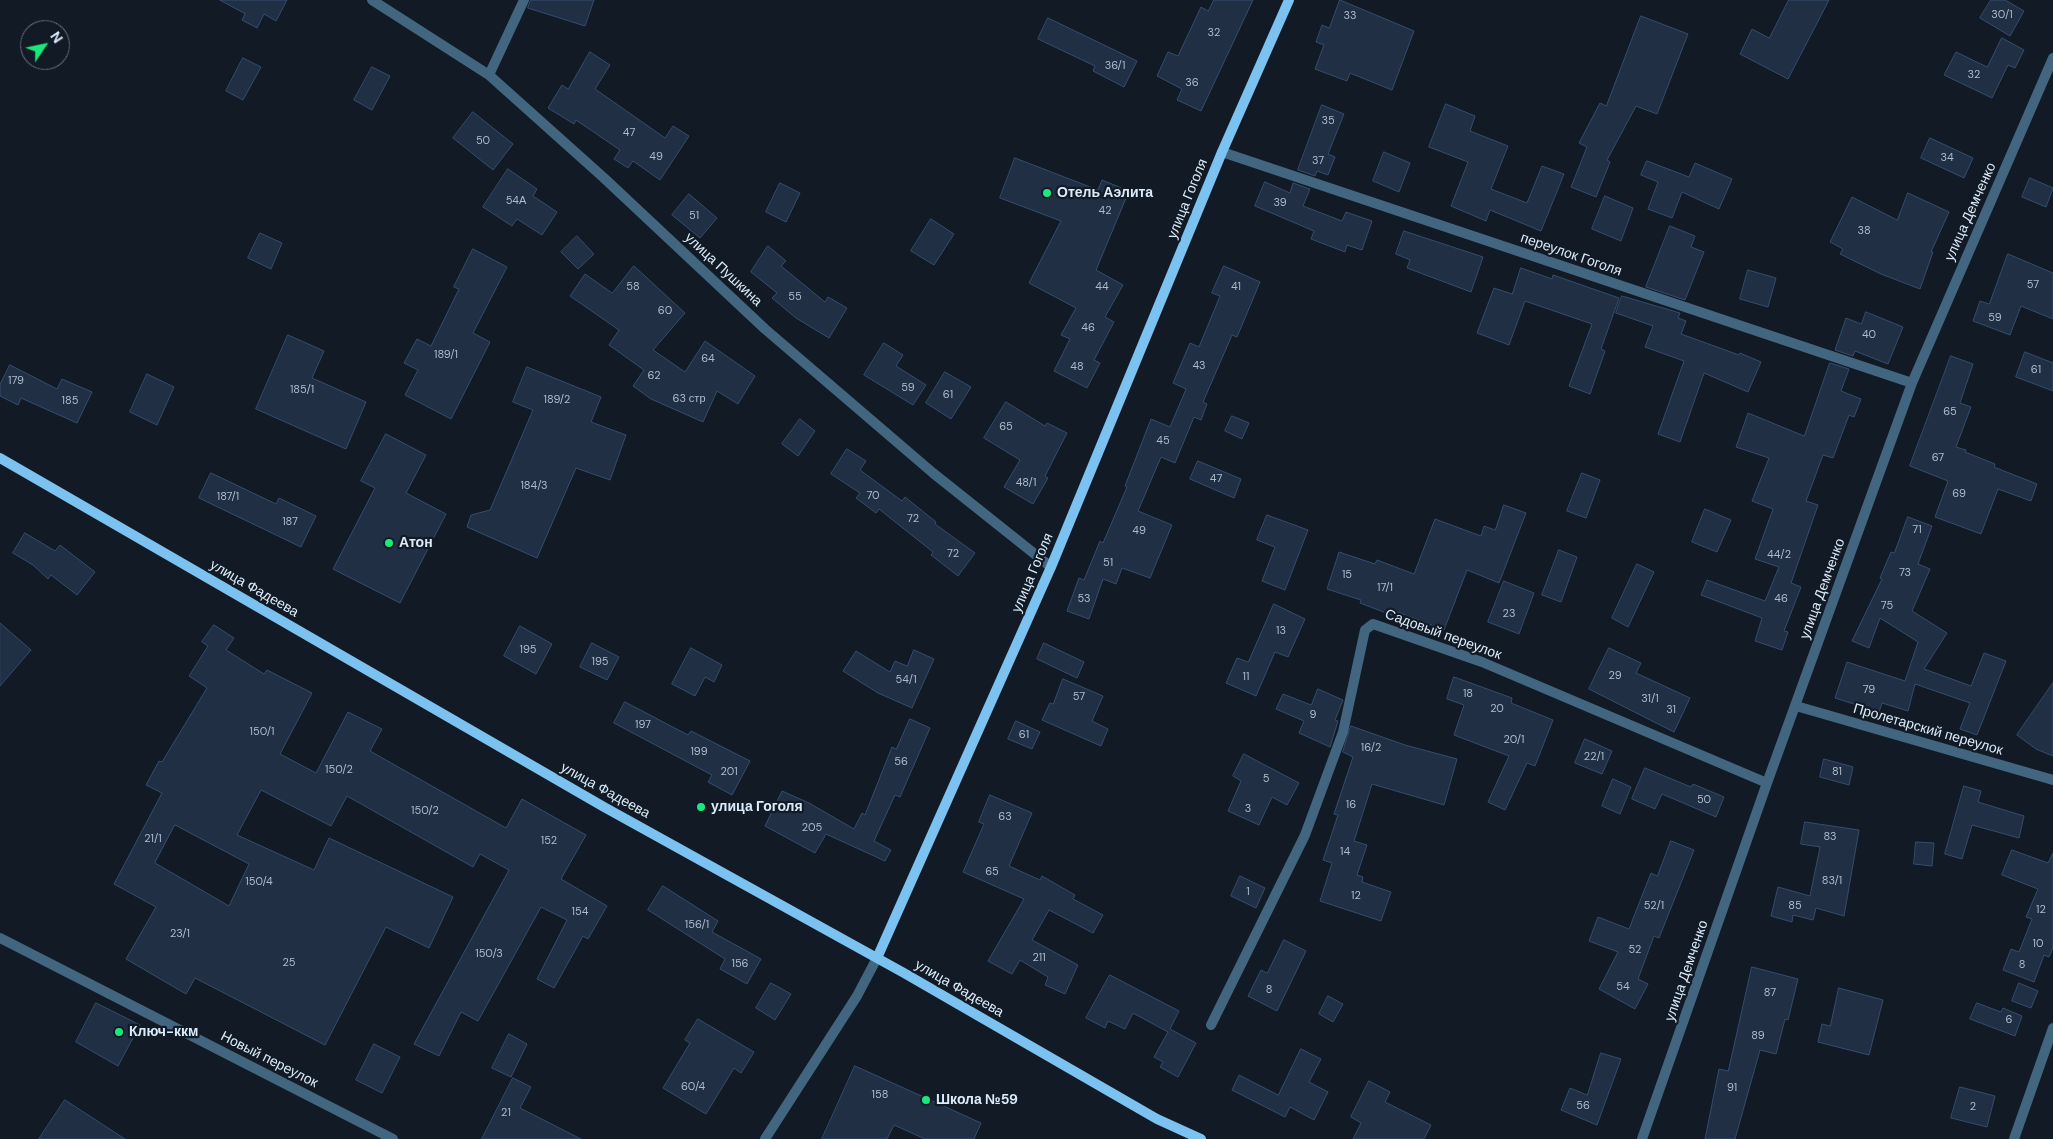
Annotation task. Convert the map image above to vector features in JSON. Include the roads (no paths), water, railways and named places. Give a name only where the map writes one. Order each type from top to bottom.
[{"type":"main road","name":"улица Гоголя","points":[[876,958],[1051,567],[1222,152],[1289,0]]},
{"type":"main road","name":"улица Фадеева","points":[[0,458],[596,802],[876,958],[1157,1119],[1201,1139]]},
{"type":"street","name":"улица Пушкина","points":[[372,0],[489,75],[604,178],[765,329],[933,473],[1051,567]]},
{"type":"street","points":[[489,75],[524,0]]},
{"type":"street","name":"улица Демченко","points":[[1642,1139],[1767,783],[1912,383],[2053,58]]},
{"type":"street","name":"переулок Гоголя","points":[[1222,152],[1912,383]]},
{"type":"street","name":"Садовый переулок","points":[[1211,1025],[1305,835],[1342,732],[1365,630],[1373,624],[1482,662],[1767,783]]},
{"type":"street","name":"Пролетарский переулок","points":[[1796,706],[2053,780]]},
{"type":"street","name":"Новый переулок","points":[[0,938],[393,1139]]},
{"type":"street","name":"улица Гоголя","points":[[765,1139],[857,996],[876,958]]},
{"type":"street","points":[[2014,1139],[2053,1028]]},
{"type":"place","name":"Отель Аэлита","points":[[1047,193]]},
{"type":"place","name":"Атон","points":[[389,543]]},
{"type":"place","name":"улица Гоголя","points":[[701,807]]},
{"type":"place","name":"Ключ-ккм","points":[[119,1032]]},
{"type":"place","name":"Школа №59","points":[[926,1100]]}]
